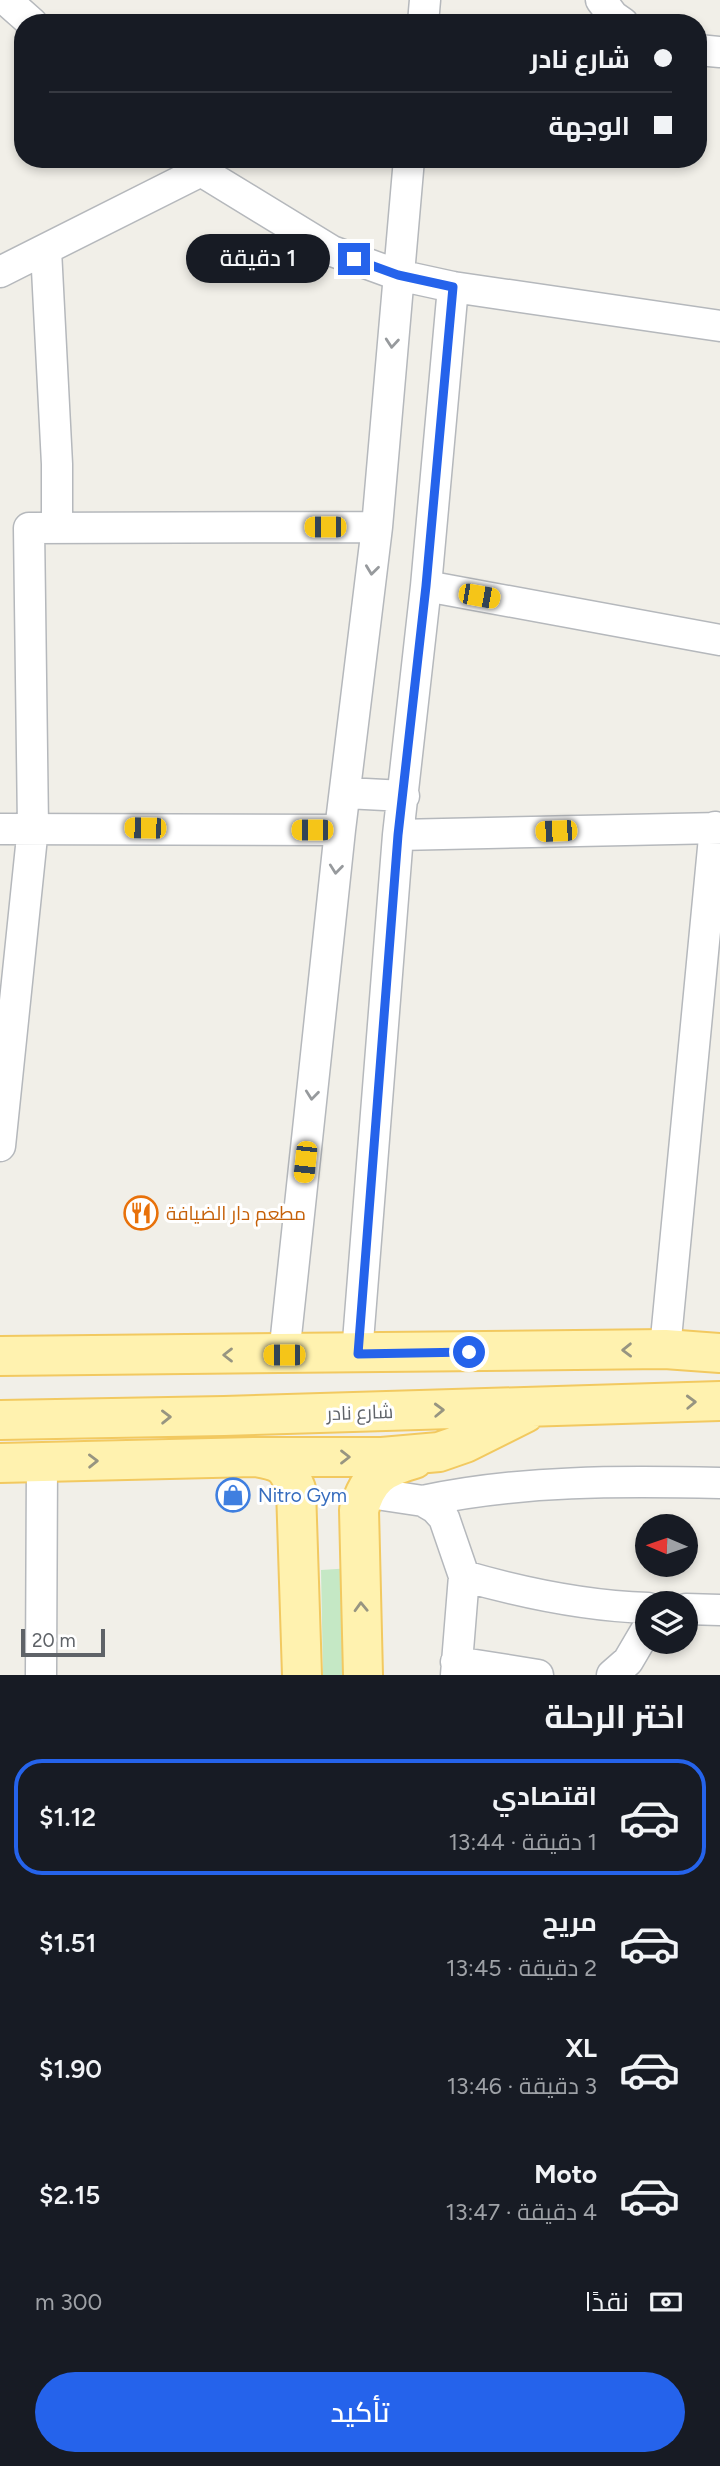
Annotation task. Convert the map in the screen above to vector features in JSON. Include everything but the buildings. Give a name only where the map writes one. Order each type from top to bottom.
[{"type":"main road","points":[[0,1356],[664,1349],[720,1353]]},
{"type":"main road","name":"شارع نادر","points":[[0,1420],[720,1401]]},
{"type":"main road","points":[[363,1675],[359,1510],[363,1492],[373,1478],[392,1465],[465,1443],[523,1414],[570,1406]]},
{"type":"main road","points":[[0,1463],[382,1457],[439,1452]]},
{"type":"main road","points":[[254,1457],[282,1463],[289,1471],[296,1489],[302,1675]]},
{"type":"main road","points":[[299,1561],[304,1542],[319,1530],[329,1529],[348,1534],[355,1542],[360,1561]]},
{"type":"street","points":[[6,0],[22,14]]},
{"type":"street","points":[[0,272],[46,250],[189,168]]},
{"type":"street","points":[[199,168],[332,251],[398,275],[453,287],[720,326]]},
{"type":"street","points":[[284,1355],[340,830],[377,527],[408,168]]},
{"type":"street","points":[[46,250],[57,464],[57,526]]},
{"type":"street","points":[[358,1354],[398,835],[426,586],[453,287]]},
{"type":"street","points":[[0,1146],[33,827],[29,527],[377,527]]},
{"type":"street","points":[[426,586],[720,640]]},
{"type":"street","points":[[346,793],[404,796]]},
{"type":"street","points":[[398,835],[717,827],[664,1349]]},
{"type":"street","points":[[0,829],[340,830]]},
{"type":"street","points":[[41,1675],[42,1462]]},
{"type":"street","points":[[363,1492],[423,1501],[501,1487],[637,1482],[720,1483]]},
{"type":"street","points":[[423,1501],[435,1508],[444,1518],[464,1576],[456,1669],[538,1675]]},
{"type":"street","points":[[464,1576],[509,1588],[635,1608]]},
{"type":"street","points":[[698,1609],[720,1610]]},
{"type":"street","points":[[612,1675],[628,1661],[635,1649]]},
{"type":"green space","points":[[352,1568],[354,1675],[323,1675],[321,1570]]},
{"type":"place","name":"مطعم دار الضيافة","points":[[141,1213]]},
{"type":"place","name":"Nitro Gym","points":[[233,1495]]},
{"type":"route","points":[[354,259],[398,275],[453,287],[426,586],[398,835],[358,1354],[469,1352]]}]
